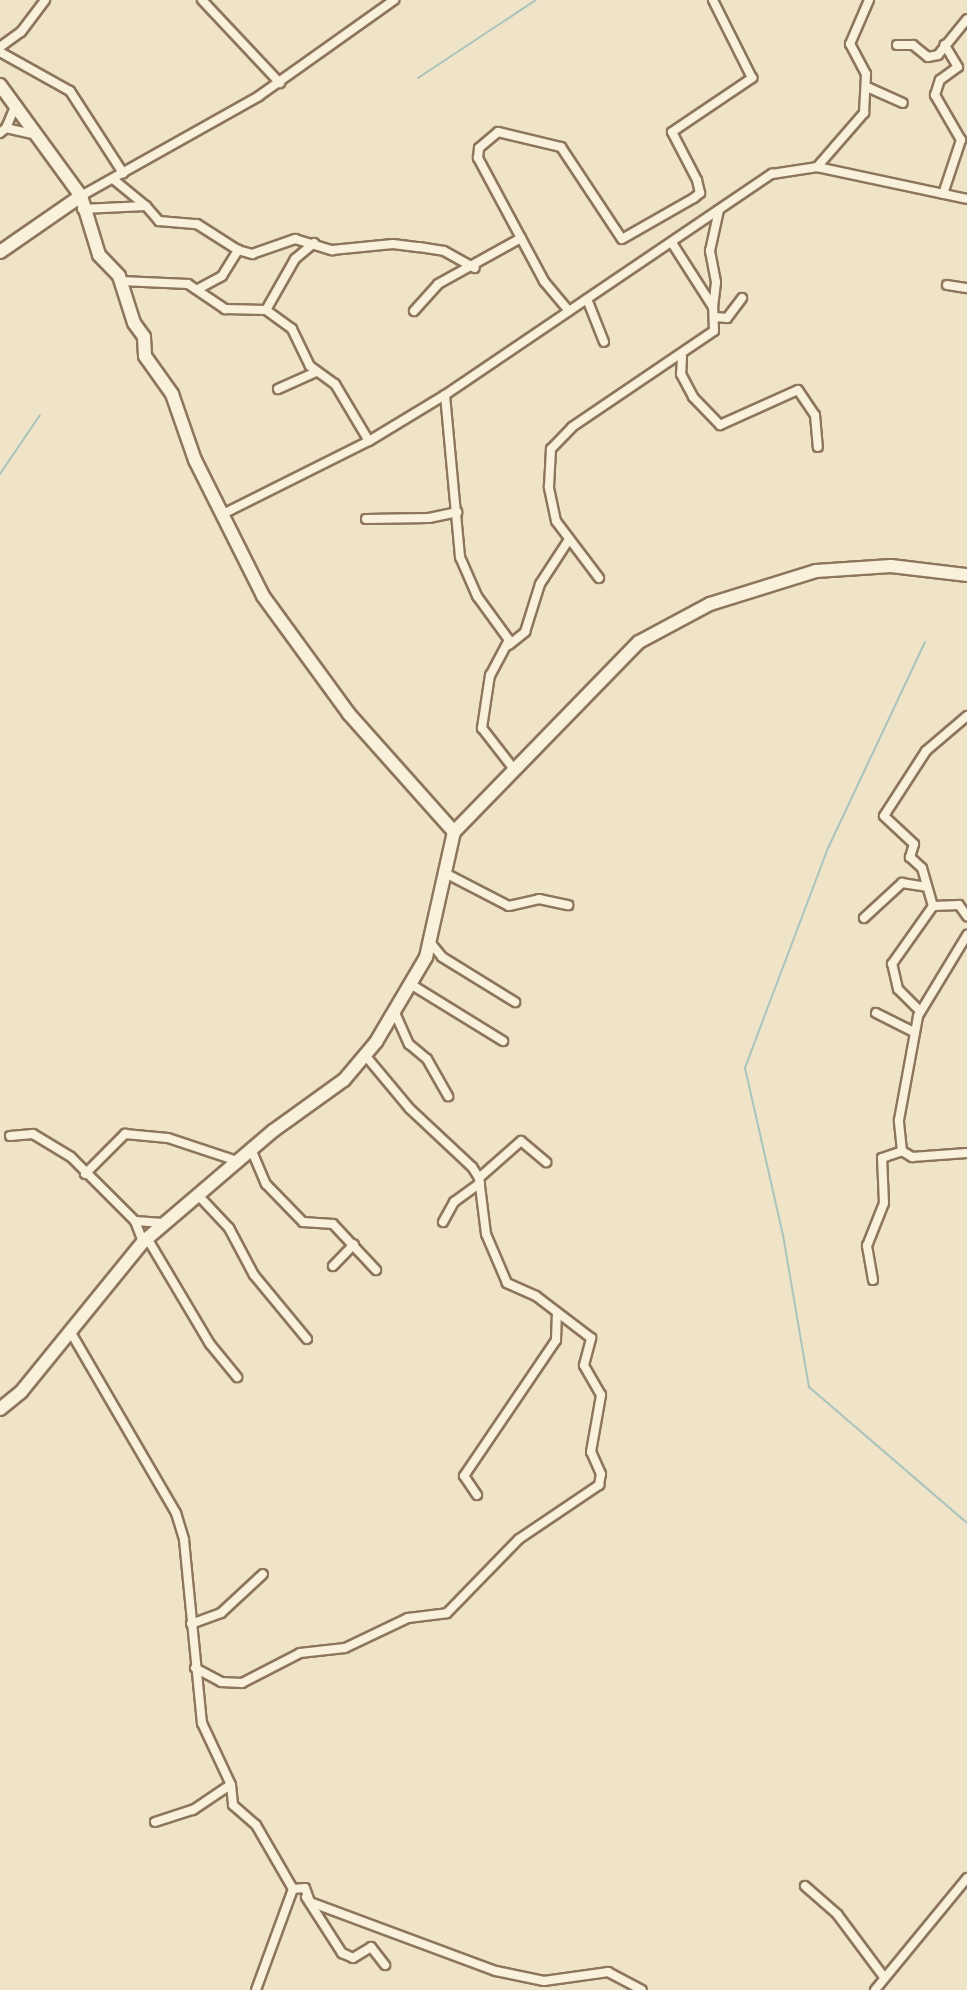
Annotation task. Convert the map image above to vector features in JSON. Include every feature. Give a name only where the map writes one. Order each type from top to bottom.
[{"type":"street","points":[[0,47],[21,32],[45,0]]},
{"type":"street","points":[[202,0],[280,83]]},
{"type":"street","points":[[0,252],[81,196],[280,83],[394,0]]},
{"type":"street","points":[[568,311],[521,238],[478,158],[479,148],[498,132],[561,147],[622,239],[700,193],[672,132],[752,78],[713,0]]},
{"type":"street","points":[[817,167],[858,124],[867,87],[850,44],[869,0]]},
{"type":"street","points":[[897,45],[913,45],[928,57],[945,45],[967,20]]},
{"type":"street","points":[[943,194],[964,139],[935,95],[940,80],[957,67],[945,45]]},
{"type":"street","points":[[0,52],[70,91],[123,173]]},
{"type":"street","points":[[0,85],[38,135],[69,186],[81,196],[82,209],[99,255],[121,281],[134,322],[144,337],[145,356],[172,394],[177,419],[263,596],[307,659],[386,758],[454,832]]},
{"type":"street","points":[[867,87],[903,103]]},
{"type":"street","points":[[16,104],[3,130],[38,135]]},
{"type":"street","points":[[223,514],[369,441],[445,395],[772,174],[817,167],[967,200]]},
{"type":"street","points":[[113,179],[146,206],[159,221],[197,224],[238,250],[252,254],[295,239],[332,250],[393,244],[444,251],[475,268]]},
{"type":"street","points":[[82,209],[146,206]]},
{"type":"street","points":[[712,307],[716,282],[710,251],[719,210]]},
{"type":"street","points":[[414,311],[438,284],[475,268],[521,238]]},
{"type":"street","points":[[266,309],[295,259],[314,243]]},
{"type":"street","points":[[599,578],[568,541],[552,509],[551,449],[572,427],[682,357],[714,331],[716,317],[712,307],[672,243]]},
{"type":"street","points":[[198,289],[222,276],[238,250]]},
{"type":"street","points":[[121,281],[198,289],[225,309],[266,309],[292,329],[316,372],[335,384],[369,441]]},
{"type":"street","points":[[947,285],[967,288]]},
{"type":"street","points":[[716,317],[727,318],[742,298]]},
{"type":"street","points":[[587,299],[604,342]]},
{"type":"street","points":[[682,357],[681,374],[693,397],[720,425],[798,390],[815,415],[818,447]]},
{"type":"street","points":[[278,389],[316,372]]},
{"type":"street","points":[[445,395],[457,512],[467,578],[508,632],[508,646]]},
{"type":"street","points":[[366,519],[429,518],[457,512]]},
{"type":"street","points":[[513,768],[482,729],[490,675],[508,646],[525,632],[540,584],[568,541]]},
{"type":"street","points":[[0,1409],[70,1331],[145,1240],[251,1149],[344,1080],[365,1055],[395,1013],[412,984],[430,942],[443,872],[454,832],[513,768],[639,642],[676,618],[816,572],[891,566],[967,574]]},
{"type":"street","points":[[933,906],[922,868],[910,857],[914,844],[886,820],[885,810],[926,751],[967,716]]},
{"type":"street","points":[[443,872],[509,906],[539,900],[568,905]]},
{"type":"street","points":[[864,918],[902,883],[927,887]]},
{"type":"street","points":[[933,906],[959,905],[967,916]]},
{"type":"street","points":[[920,1011],[898,989],[891,964],[933,906]]},
{"type":"street","points":[[902,1151],[899,1120],[910,1083],[914,1032],[920,1011],[967,935]]},
{"type":"street","points":[[430,942],[442,957],[514,1002]]},
{"type":"street","points":[[412,984],[503,1041]]},
{"type":"street","points":[[876,1012],[914,1032]]},
{"type":"street","points":[[395,1013],[409,1044],[427,1059],[448,1096]]},
{"type":"street","points":[[195,1668],[221,1682],[242,1683],[300,1653],[345,1648],[408,1618],[447,1613],[519,1539],[599,1485],[602,1474],[591,1452],[601,1395],[584,1365],[591,1338],[557,1316],[536,1296],[507,1283],[495,1262],[479,1180],[384,1083],[365,1055]]},
{"type":"street","points":[[10,1136],[33,1134],[47,1140],[135,1221],[210,1344],[237,1377]]},
{"type":"street","points":[[85,1174],[125,1134],[168,1138],[237,1161]]},
{"type":"street","points":[[443,1222],[449,1207],[521,1141],[546,1162]]},
{"type":"street","points":[[251,1149],[266,1184],[303,1222],[333,1224],[376,1270]]},
{"type":"street","points":[[902,1151],[912,1157],[967,1153]]},
{"type":"street","points":[[873,1280],[867,1246],[884,1203],[882,1158],[902,1151]]},
{"type":"street","points":[[198,1194],[229,1228],[254,1275],[308,1339]]},
{"type":"street","points":[[135,1221],[163,1223]]},
{"type":"street","points":[[333,1266],[354,1244]]},
{"type":"street","points":[[477,1495],[464,1476],[556,1340],[557,1316]]},
{"type":"street","points":[[70,1331],[176,1513],[202,1723],[231,1785],[232,1805],[256,1825],[293,1889]]},
{"type":"street","points":[[191,1624],[221,1613],[264,1574]]},
{"type":"street","points":[[155,1822],[193,1810],[231,1785]]},
{"type":"street","points":[[875,1990],[967,1878]]},
{"type":"street","points":[[806,1886],[843,1921],[884,1977]]},
{"type":"street","points":[[293,1889],[305,1888]]},
{"type":"street","points":[[305,1888],[309,1908],[342,1953],[353,1958],[371,1947],[385,1965]]},
{"type":"street","points":[[305,1888],[310,1902],[496,1971],[544,1981],[608,1972],[642,1990]]},
{"type":"street","points":[[256,1990],[293,1889]]},
{"type":"waterway","points":[[418,78],[536,0]]},
{"type":"waterway","points":[[0,474],[40,415]]},
{"type":"waterway","points":[[925,642],[828,848],[745,1068],[783,1235],[809,1387],[967,1523]]}]
